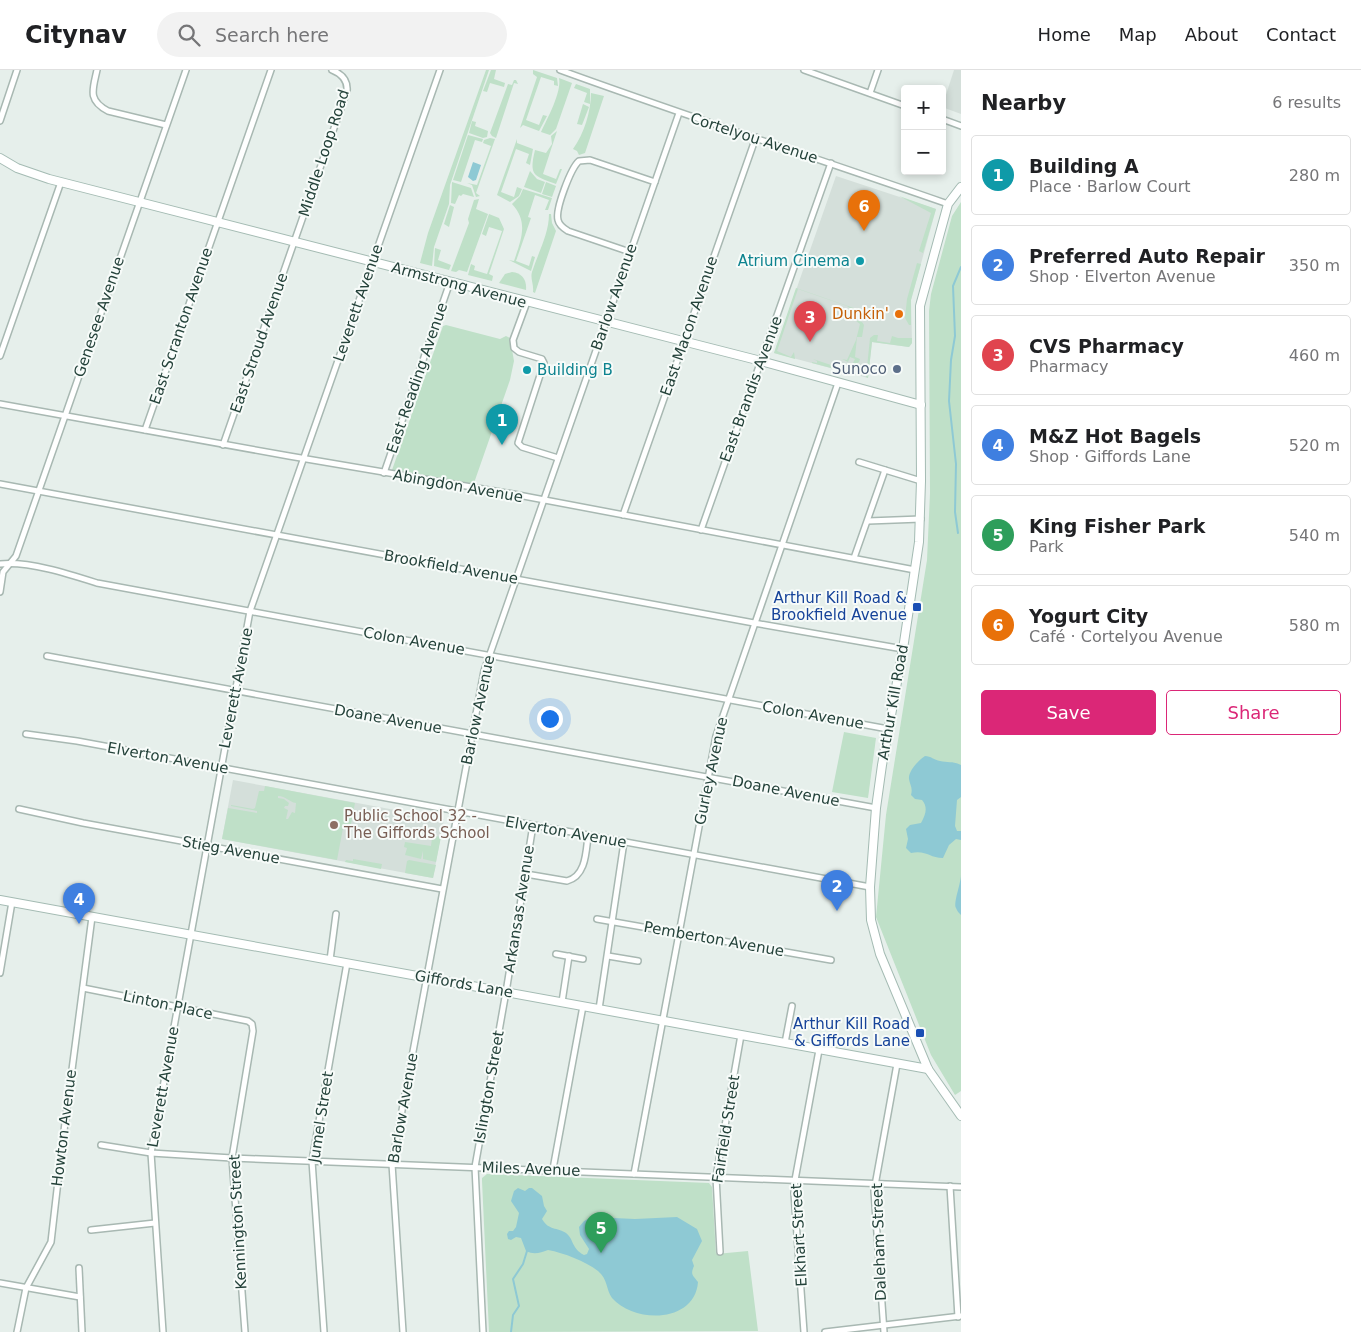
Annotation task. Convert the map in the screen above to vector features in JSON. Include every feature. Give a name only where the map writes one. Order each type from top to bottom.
[{"type":"street","points":[[0,121],[17,70]]},
{"type":"street","points":[[97,70],[92,94],[100,107],[108,111],[166,125]]},
{"type":"street","name":"Genesee Avenue","points":[[0,592],[3,572],[16,556],[186,70]]},
{"type":"street","points":[[218,222],[271,70]]},
{"type":"street","name":"Middle Loop Road","points":[[294,242],[347,91],[345,78],[332,70]]},
{"type":"street","name":"Leverett Avenue","points":[[163,1332],[151,1153],[250,611],[440,70]]},
{"type":"street","name":"Cortelyou Avenue","points":[[560,70],[679,113],[756,137],[948,204]]},
{"type":"street","points":[[804,70],[901,105]]},
{"type":"street","points":[[870,93],[878,70]]},
{"type":"street","name":"Barlow Avenue","points":[[403,1332],[392,1164],[471,734],[488,655],[679,113]]},
{"type":"street","points":[[946,120],[961,126]]},
{"type":"street","name":"East Macon Avenue","points":[[623,515],[756,137]]},
{"type":"street","name":"Armstrong Avenue","points":[[0,158],[34,175],[921,405]]},
{"type":"street","points":[[630,252],[568,231],[560,224],[557,213],[571,172],[579,162],[590,160],[655,182]]},
{"type":"street","name":"East Brandis Avenue","points":[[701,530],[831,163]]},
{"type":"street","points":[[0,356],[61,182]]},
{"type":"street","name":"Arthur Kill Road","points":[[961,186],[948,204],[920,306],[920,519],[915,570],[903,649],[876,808],[870,887],[871,920],[874,937],[928,1069],[961,1116]]},
{"type":"street","name":"East Scranton Avenue","points":[[145,430],[218,222]]},
{"type":"street","name":"East Stroud Avenue","points":[[223,445],[294,242]]},
{"type":"street","name":"East Reading Avenue","points":[[384,473],[450,282]]},
{"type":"street","points":[[527,302],[514,340],[514,348],[519,352],[542,359],[544,363],[518,441],[519,445],[558,458]]},
{"type":"street","name":"Gurley Avenue","points":[[634,1174],[716,736],[838,383]]},
{"type":"street","name":"Abingdon Avenue","points":[[0,404],[223,445],[544,500],[915,570]]},
{"type":"street","points":[[859,462],[921,482]]},
{"type":"street","points":[[854,558],[885,470]]},
{"type":"street","name":"Brookfield Avenue","points":[[0,484],[903,649]]},
{"type":"street","points":[[868,521],[920,519]]},
{"type":"street","name":"Colon Avenue","points":[[0,564],[10,563],[66,573],[97,583],[888,729]]},
{"type":"street","name":"Doane Avenue","points":[[47,656],[876,808]]},
{"type":"street","name":"Elverton Avenue","points":[[26,734],[870,887]]},
{"type":"street","name":"Stieg Avenue","points":[[19,809],[83,823],[442,889]]},
{"type":"street","name":"Arkansas Avenue","points":[[506,992],[533,825]]},
{"type":"street","points":[[526,874],[567,881],[573,879],[578,875],[584,863],[588,836]]},
{"type":"street","points":[[599,1009],[624,842]]},
{"type":"street","name":"Giffords Lane","points":[[0,900],[928,1069]]},
{"type":"street","points":[[0,973],[12,902]]},
{"type":"street","points":[[330,960],[336,914]]},
{"type":"street","name":"Howton Avenue","points":[[18,1332],[26,1288],[51,1242],[92,917]]},
{"type":"street","name":"Pemberton Avenue","points":[[598,918],[831,960]]},
{"type":"street","points":[[556,954],[583,959]]},
{"type":"street","points":[[562,1002],[568,956]]},
{"type":"street","points":[[608,956],[638,960]]},
{"type":"street","name":"Jumel Street","points":[[324,1332],[312,1161],[347,963]]},
{"type":"street","name":"Linton Place","points":[[82,988],[178,1006],[248,1021],[252,1024]]},
{"type":"street","name":"Islington Street","points":[[483,1332],[475,1167],[506,992]]},
{"type":"street","points":[[553,1170],[583,1006]]},
{"type":"street","points":[[785,1043],[792,1006]]},
{"type":"street","name":"Kennington Street","points":[[244,1332],[232,1158],[253,1031],[252,1024]]},
{"type":"street","name":"Fairfield Street","points":[[720,1252],[716,1177],[741,1035]]},
{"type":"street","name":"Elkhart Street","points":[[804,1332],[794,1193],[819,1050]]},
{"type":"street","name":"Daleham Street","points":[[884,1332],[874,1183],[896,1064]]},
{"type":"street","name":"Miles Avenue","points":[[101,1145],[151,1153],[232,1158],[961,1187]]},
{"type":"street","points":[[825,1332],[960,1316],[950,1186]]},
{"type":"street","points":[[91,1230],[155,1223]]},
{"type":"street","points":[[79,1268],[82,1332]]},
{"type":"street","points":[[0,1283],[80,1297]]},
{"type":"shaded area","points":[[954,70],[961,70],[961,114],[946,108],[946,95]]},
{"type":"shaded area","points":[[836,176],[936,209],[911,300],[912,343],[909,347],[872,342],[868,378],[774,353]]},
{"type":"shaded area","name":"Public School 32 - The Giffords School","points":[[233,780],[444,819],[433,878],[222,839]]},
{"type":"green space","points":[[486,70],[489,70],[450,185],[449,204],[434,247],[432,266],[420,263],[428,233]]},
{"type":"green space","points":[[491,70],[496,70],[494,79],[505,83],[504,87],[490,83],[487,92],[483,91]]},
{"type":"green space","points":[[533,70],[557,78],[558,86],[554,85],[554,81],[541,77],[526,120],[539,125],[543,115],[547,116],[539,131],[523,125],[520,128],[537,77],[533,74]]},
{"type":"green space","points":[[559,78],[572,83],[556,129],[550,135],[541,132],[556,98]]},
{"type":"green space","points":[[514,80],[518,84],[514,83],[496,138],[490,133],[508,84],[512,85]]},
{"type":"green space","points":[[576,84],[590,89],[590,104],[584,102],[587,93],[574,88]]},
{"type":"green space","points":[[591,93],[604,96],[585,153],[579,155],[573,149],[586,122]]},
{"type":"green space","points":[[583,104],[589,107],[582,125],[577,124]]},
{"type":"green space","points":[[472,121],[476,122],[475,126],[488,131],[487,137],[483,138],[469,133]]},
{"type":"green space","points":[[557,131],[543,174],[556,179],[560,169],[562,169],[556,184],[538,176],[533,170],[533,165],[535,150],[546,153],[552,144],[551,136]]},
{"type":"green space","points":[[468,135],[483,139],[482,142],[475,140],[461,182],[453,180]]},
{"type":"green space","points":[[495,139],[476,193],[480,196],[476,197],[472,185],[467,183],[477,185],[491,146],[483,143],[484,140]]},
{"type":"green space","points":[[517,139],[517,143],[533,149],[530,165],[526,163],[529,154],[516,149],[501,192],[514,197],[517,187],[522,189],[519,196],[510,202],[497,195]]},
{"type":"green space","points":[[530,171],[537,179],[545,182],[541,193],[524,187]]},
{"type":"green space","points":[[452,182],[471,188],[474,197],[463,194],[459,195],[455,204],[451,203]]},
{"type":"green space","points":[[546,182],[556,186],[552,197],[542,194]]},
{"type":"green space","points":[[523,189],[552,198],[548,210],[545,210],[549,200],[535,195],[528,217],[531,218],[516,261],[529,266],[532,256],[535,257],[531,271],[509,260],[514,261],[522,231],[520,218],[512,204],[520,196]]},
{"type":"green space","points":[[899,196],[936,209],[923,253],[919,251],[931,213]]},
{"type":"green space","points":[[479,199],[476,209],[488,214],[467,272],[451,271],[469,223],[468,219],[474,200]]},
{"type":"green space","points":[[961,202],[961,1091],[955,1095],[931,1055],[876,917],[886,815],[927,560],[930,493],[929,311],[931,294],[952,216]]},
{"type":"green space","points":[[450,205],[454,207],[449,227],[444,224]]},
{"type":"green space","points":[[489,214],[499,218],[504,229],[489,274],[493,276],[492,281],[468,275],[471,264],[475,266],[474,270],[487,274],[502,231],[489,227],[486,236],[482,234]]},
{"type":"green space","points":[[549,214],[551,214],[552,223],[556,231],[535,293],[533,292],[532,274],[545,236]]},
{"type":"green space","points":[[435,248],[441,250],[438,260],[451,265],[449,270],[434,266]]},
{"type":"green space","points":[[917,263],[921,264],[911,300],[911,325],[909,325],[905,318],[907,299]]},
{"type":"green space","points":[[512,272],[519,274],[523,278],[526,283],[526,290],[499,283],[505,274]]},
{"type":"green space","points":[[796,288],[865,312],[865,314],[798,289],[777,351],[791,357],[794,352],[795,359],[774,353]]},
{"type":"green space","points":[[855,320],[862,322],[864,325],[862,337],[857,337],[855,357],[860,359],[856,364],[853,363],[855,359],[850,357],[848,362],[842,359],[847,360],[856,340],[860,324]]},
{"type":"green space","points":[[446,325],[500,339],[506,336],[510,338],[514,361],[510,380],[474,483],[472,484],[392,470],[443,326]]},
{"type":"green space","points":[[878,335],[877,341],[890,343],[892,336],[912,338],[912,343],[909,347],[872,342],[868,378],[866,377],[870,338]]},
{"type":"green space","points":[[813,359],[858,375],[812,363],[817,363]]},
{"type":"green space","points":[[844,732],[876,738],[868,798],[832,792]]},
{"type":"green space","points":[[265,786],[355,803],[350,829],[343,828],[337,860],[222,839],[228,808],[257,813],[257,811],[231,805],[253,809],[255,808],[259,791],[264,791]],"holes":[[[278,796],[296,803],[295,813],[292,812],[288,819],[286,819],[288,810],[284,808],[289,803],[284,799],[278,798]]]},
{"type":"green space","points":[[435,836],[441,837],[436,862],[423,859],[423,851],[421,859],[405,855],[407,848],[404,847],[405,842],[431,846],[432,838]]},
{"type":"green space","points":[[353,859],[382,864],[381,869],[345,862],[346,860],[353,861]]},
{"type":"green space","points":[[407,861],[436,865],[433,878],[405,873]]},
{"type":"green space","points":[[487,1174],[709,1183],[712,1187],[716,1254],[748,1251],[758,1331],[489,1332],[482,1181],[482,1178]]},
{"type":"water","points":[[473,162],[481,165],[476,180],[473,181],[468,177]]},
{"type":"water","points":[[925,756],[961,765],[961,797],[957,800],[955,826],[957,831],[961,831],[961,840],[956,839],[949,845],[943,858],[924,853],[911,853],[906,848],[908,839],[906,829],[910,825],[921,823],[925,814],[926,808],[922,800],[915,799],[911,795],[912,788],[909,776],[912,769]]},
{"type":"water","points":[[961,875],[961,915],[955,905]]},
{"type":"water","points":[[518,1188],[525,1191],[532,1188],[542,1196],[547,1211],[542,1219],[550,1227],[566,1233],[575,1247],[584,1255],[587,1254],[589,1249],[580,1235],[579,1227],[584,1221],[592,1217],[635,1219],[677,1217],[697,1229],[702,1241],[692,1260],[694,1266],[692,1273],[698,1282],[694,1296],[687,1305],[676,1312],[649,1315],[635,1312],[622,1306],[612,1298],[601,1274],[587,1264],[567,1255],[548,1250],[537,1253],[526,1251],[521,1238],[516,1237],[511,1240],[508,1239],[507,1234],[516,1227],[519,1213],[511,1201],[514,1191]]},
{"type":"waterway","points":[[958,533],[955,512],[956,464],[949,401],[951,360],[955,336],[953,286],[961,267]]},
{"type":"waterway","points":[[511,1332],[513,1315],[519,1306],[513,1279],[523,1264],[527,1251]]},
{"type":"place","name":"Yogurt City","points":[[864,231]]},
{"type":"place","name":"Atrium Cinema","points":[[860,261]]},
{"type":"place","name":"Dunkin'","points":[[899,314]]},
{"type":"place","name":"CVS Pharmacy","points":[[810,342]]},
{"type":"place","name":"Sunoco","points":[[897,369]]},
{"type":"place","name":"Building B","points":[[527,370]]},
{"type":"place","name":"Building A","points":[[502,445]]},
{"type":"place","name":"Arthur Kill Road & Brookfield Avenue","points":[[917,607]]},
{"type":"place","name":"Public School 32 - The Giffords School","points":[[334,825]]},
{"type":"place","name":"Preferred Auto Repair","points":[[837,911]]},
{"type":"place","name":"M&Z Hot Bagels","points":[[79,924]]},
{"type":"place","name":"Arthur Kill Road & Giffords Lane","points":[[920,1033]]},
{"type":"place","name":"King Fisher Park","points":[[601,1253]]}]
